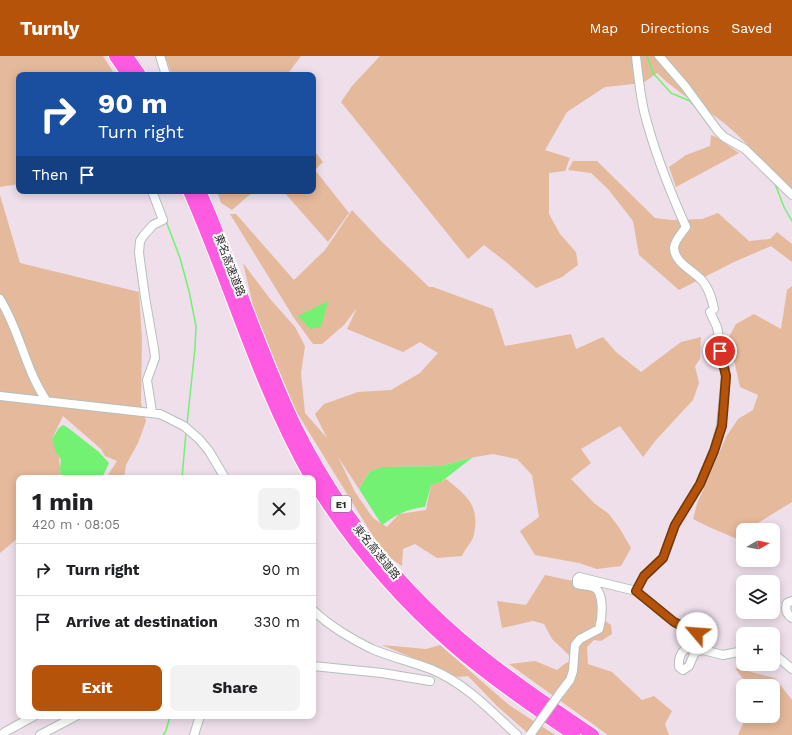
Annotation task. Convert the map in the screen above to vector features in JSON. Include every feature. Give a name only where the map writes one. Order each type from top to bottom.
[{"type":"highway","points":[[115,56],[126,72]]},
{"type":"highway","points":[[127,56],[138,72]]},
{"type":"highway","name":"東名高速道路","points":[[190,194],[258,368],[287,433],[309,475]]},
{"type":"highway","name":"東名高速道路","points":[[201,194],[287,407],[315,462],[348,516],[376,553],[441,621],[492,664],[593,735]]},
{"type":"highway","name":"東名高速道路","points":[[316,486],[345,531],[396,591],[424,620],[482,670],[574,735]]},
{"type":"street","points":[[160,56],[165,72]]},
{"type":"street","points":[[636,56],[644,109],[652,139],[668,184],[686,227],[675,243],[674,249],[676,256],[703,282],[711,295],[714,309],[710,312],[717,327],[726,376],[722,426],[714,451],[700,484],[675,525],[663,558],[644,576],[636,591]]},
{"type":"street","points":[[660,56],[685,86],[718,131],[724,137],[745,149],[792,195]]},
{"type":"street","points":[[152,412],[147,380],[155,358],[145,297],[140,241],[153,225],[163,220],[153,194]]},
{"type":"street","points":[[0,299],[38,388],[46,400]]},
{"type":"street","points":[[0,396],[160,414],[187,428],[210,451],[223,475]]},
{"type":"street","points":[[530,735],[570,680],[573,671],[575,645],[580,639],[599,629],[601,623],[601,598],[599,591],[594,587],[577,584],[577,579],[582,578],[636,591],[674,622],[697,633],[698,636],[696,640],[689,644],[678,660],[679,667],[683,670],[689,666],[695,652],[703,650],[723,655],[736,652]]},
{"type":"street","points":[[792,601],[787,603],[785,607],[786,612],[792,618]]},
{"type":"street","points":[[316,617],[371,649],[433,670],[465,687],[517,735]]},
{"type":"street","points":[[780,658],[791,666]]},
{"type":"street","points":[[316,666],[382,673],[430,681]]},
{"type":"street","points":[[1,735],[28,719]]},
{"type":"street","points":[[40,735],[70,719]]},
{"type":"street","points":[[194,735],[199,719]]},
{"type":"shaded area","points":[[0,56],[103,56],[113,72],[16,72],[16,184],[0,187]]},
{"type":"shaded area","points":[[165,56],[301,56],[289,72],[171,72]]},
{"type":"shaded area","points":[[380,56],[792,56],[792,199],[760,159],[734,131],[673,87],[657,73],[643,83],[605,87],[567,112],[545,150],[570,158],[565,171],[549,173],[549,214],[560,234],[576,252],[578,265],[562,277],[536,288],[484,245],[468,259],[341,102],[352,86]]},
{"type":"shaded area","points":[[711,135],[739,153],[676,187],[669,167],[686,155],[710,146]]},
{"type":"shaded area","points":[[316,153],[323,162],[316,169]]},
{"type":"shaded area","points":[[573,161],[597,161],[655,218],[672,220],[702,219],[718,213],[749,241],[770,239],[777,232],[792,244],[792,262],[771,246],[734,262],[679,290],[639,255],[633,221],[608,189],[591,173],[568,170]]},
{"type":"shaded area","points":[[316,171],[349,213],[328,242],[286,194],[316,194]]},
{"type":"shaded area","points":[[218,194],[251,194],[232,210],[221,203]]},
{"type":"shaded area","points":[[0,195],[20,263],[139,292],[142,340],[141,403],[146,421],[138,443],[126,465],[124,475],[108,475],[117,461],[105,456],[101,449],[63,416],[52,439],[59,457],[61,475],[16,475],[16,540],[0,553]]},
{"type":"shaded area","points":[[352,210],[381,241],[429,287],[433,287],[493,309],[505,346],[571,334],[576,349],[603,337],[616,352],[641,372],[681,342],[701,337],[700,359],[695,366],[699,383],[693,400],[656,440],[643,457],[620,426],[581,449],[591,463],[571,479],[594,503],[609,514],[631,548],[621,566],[597,569],[579,563],[535,555],[520,531],[539,517],[532,475],[517,459],[493,454],[469,458],[442,466],[387,467],[370,471],[359,489],[338,457],[355,492],[373,518],[387,527],[399,514],[426,510],[431,485],[446,479],[460,490],[473,508],[475,515],[474,534],[462,556],[437,558],[415,544],[403,549],[402,566],[384,554],[296,411],[255,314],[243,263],[271,300],[295,327],[305,346],[301,373],[305,413],[327,438],[315,414],[324,404],[358,392],[391,390],[420,373],[438,353],[420,342],[403,352],[347,329],[357,308],[344,325],[322,344],[313,344],[294,318],[230,214],[236,214],[294,280],[325,250]]},
{"type":"shaded area","points":[[792,286],[792,502],[758,523],[736,523],[736,539],[693,519],[697,504],[726,437],[738,419],[753,410],[758,395],[740,387],[729,337],[736,324],[754,314],[781,329],[787,290]]},
{"type":"shaded area","points":[[328,301],[321,327],[310,329],[298,316]]},
{"type":"shaded area","points":[[63,425],[67,427],[99,452],[109,463],[103,475],[61,475],[61,460],[56,452],[52,439],[59,428]]},
{"type":"shaded area","points":[[473,457],[441,482],[431,485],[425,507],[412,509],[402,513],[382,525],[359,489],[370,471],[383,467],[442,466]]},
{"type":"shaded area","points":[[545,575],[573,581],[595,592],[601,618],[611,625],[612,634],[601,641],[594,640],[587,647],[588,664],[612,672],[642,700],[654,696],[672,711],[665,724],[669,735],[608,735],[509,664],[535,661],[557,670],[566,663],[574,660],[552,639],[544,624],[533,621],[502,628],[497,601],[526,605]]},
{"type":"shaded area","points":[[382,645],[426,649],[440,645],[509,705],[555,735],[530,735],[497,706],[468,676],[458,677]]},
{"type":"shaded area","points":[[737,671],[747,671],[776,679],[743,679]]},
{"type":"shaded area","points":[[780,684],[792,700],[792,735],[738,735],[743,723],[780,723]]},
{"type":"waterway","points":[[647,56],[653,73],[671,93],[690,101],[702,115]]},
{"type":"waterway","points":[[775,184],[784,207],[792,221]]},
{"type":"waterway","points":[[166,221],[180,258],[189,291],[196,326],[187,424]]},
{"type":"waterway","points":[[182,475],[186,432]]},
{"type":"waterway","points":[[163,735],[166,731],[169,719]]},
{"type":"route","points":[[697,633],[674,622],[636,591],[644,576],[663,558],[675,525],[700,484],[714,451],[722,426],[726,376],[720,351]]}]
